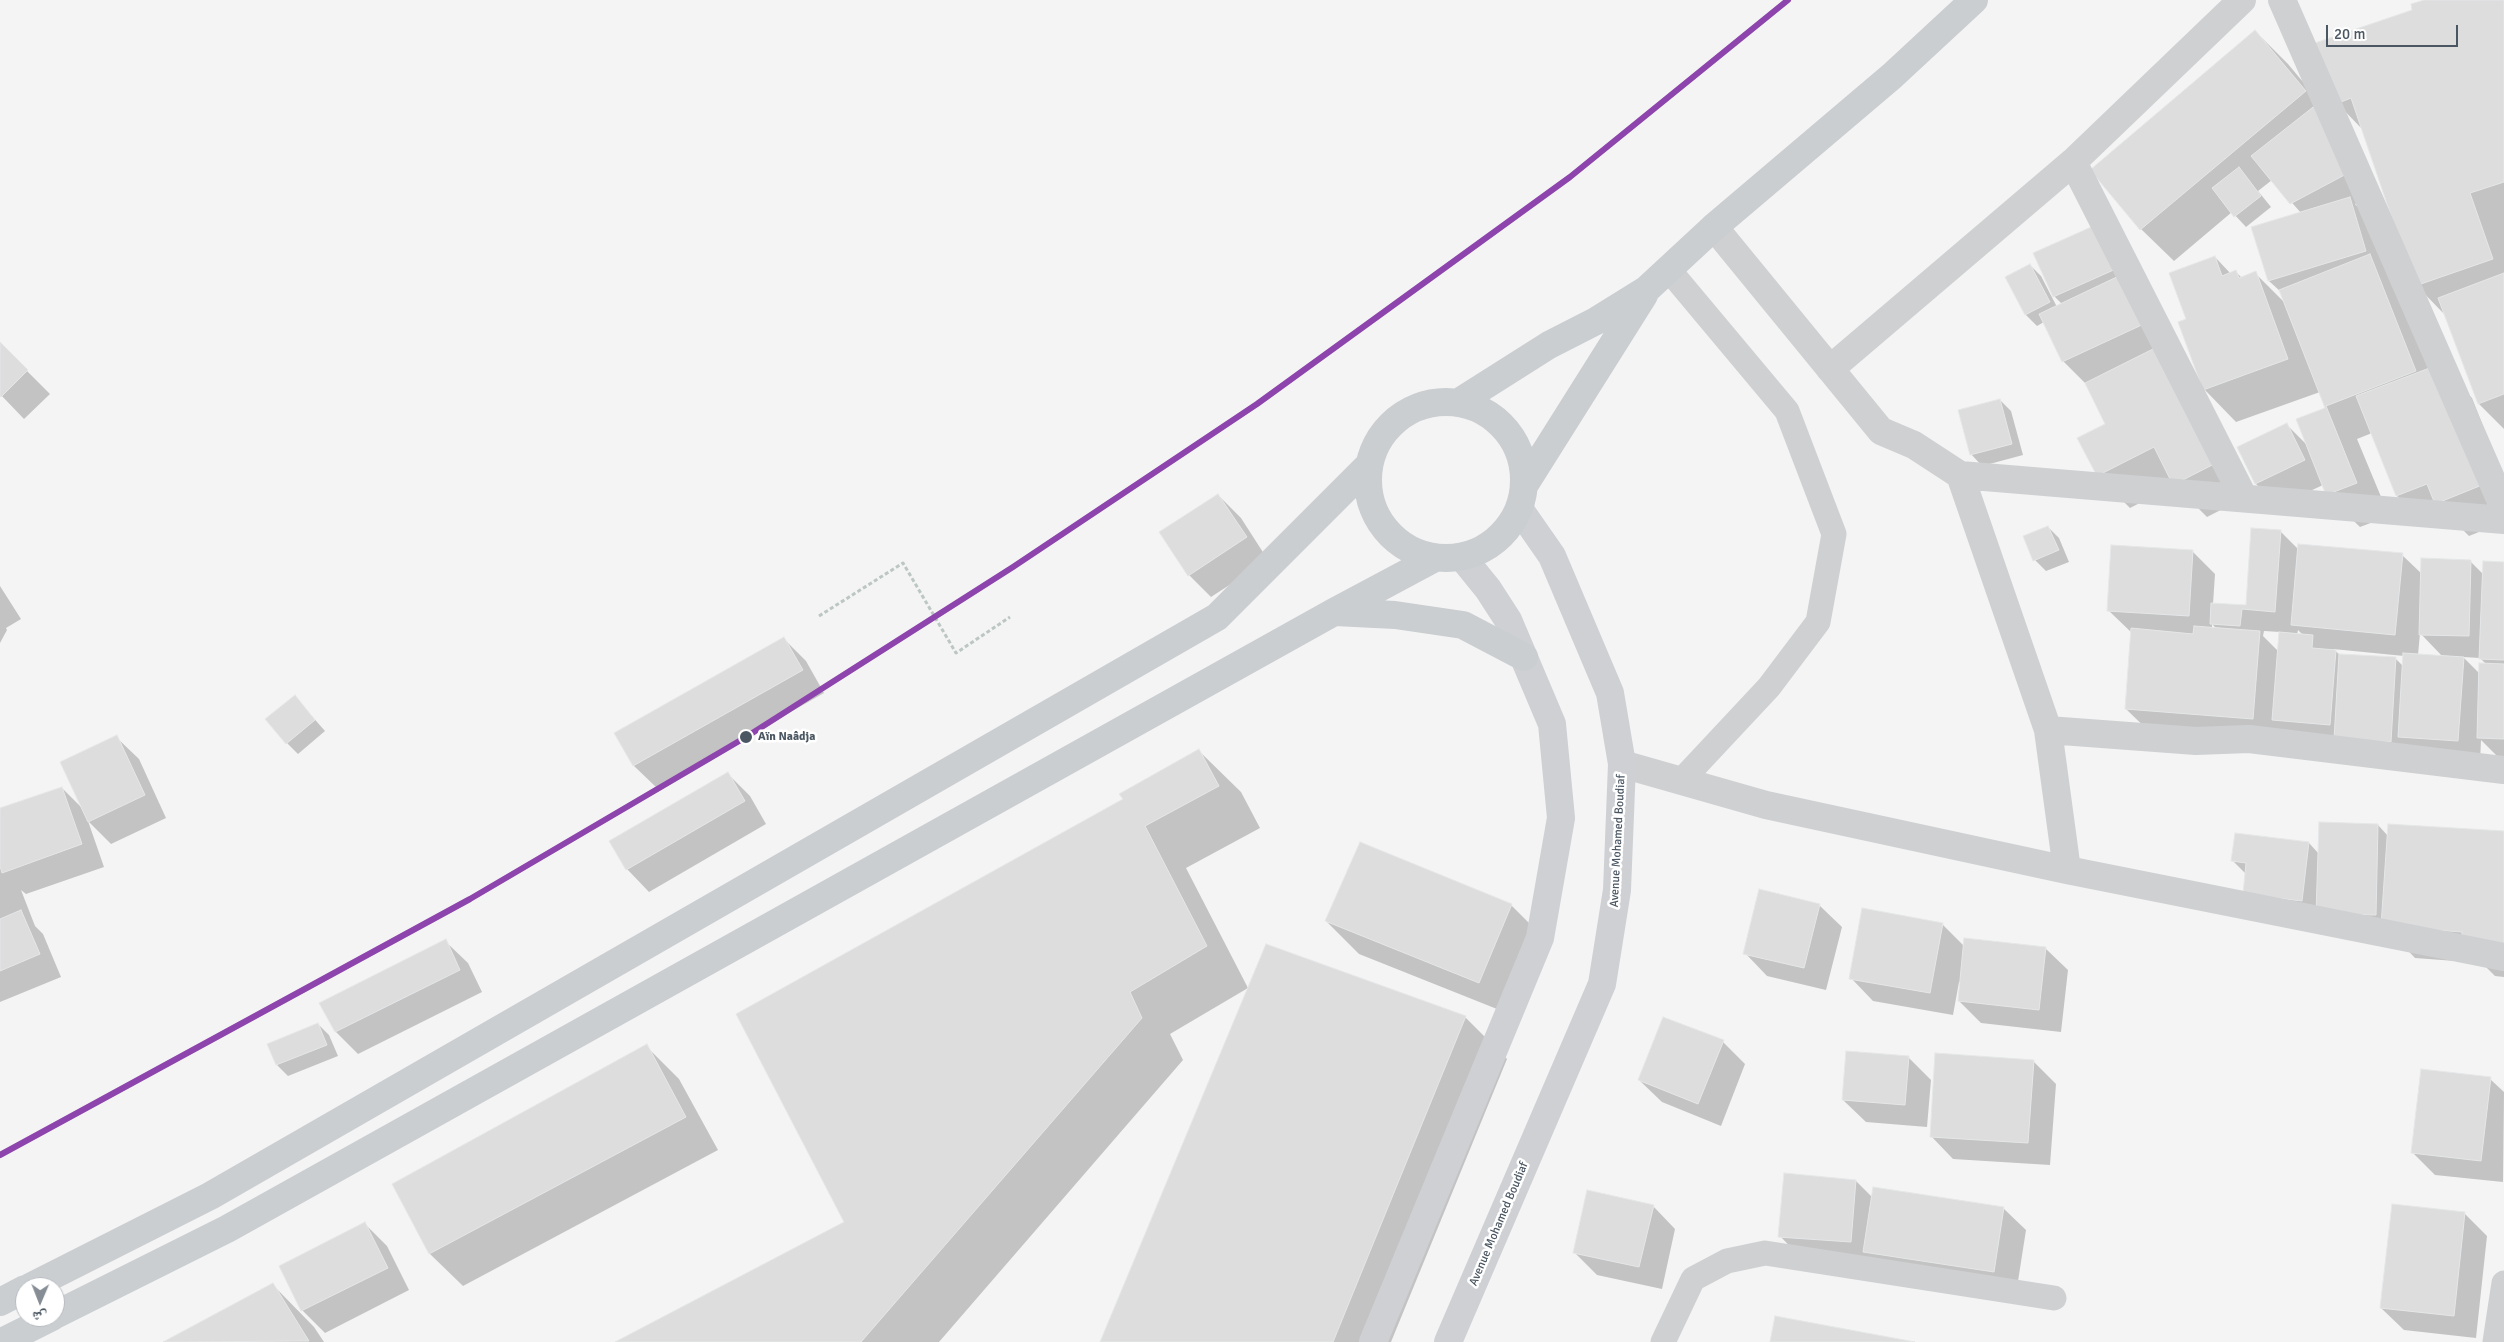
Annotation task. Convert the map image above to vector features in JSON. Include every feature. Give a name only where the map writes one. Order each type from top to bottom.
[{"type":"main road","points":[[1459,402],[1549,345],[1596,321],[1646,290],[1714,227],[1892,76],[1974,0]]},
{"type":"main road","points":[[1522,497],[1522,458],[1509,432],[1486,412],[1459,402],[1428,403],[1402,415],[1380,437],[1369,464],[1368,490],[1375,514],[1390,535],[1411,550],[1435,558],[1462,557],[1486,548],[1506,532],[1522,497],[1646,290]]},
{"type":"main road","points":[[50,1277],[210,1196],[1218,617],[1369,464]]},
{"type":"main road","name":"Avenue Mohamed Boudiaf","points":[[1448,1342],[1602,984],[1617,890],[1622,764],[1610,693],[1570,595],[1522,497]]},
{"type":"main road","points":[[1373,1342],[1540,938],[1561,818],[1552,724],[1508,620],[1488,589],[1462,557]]},
{"type":"main road","points":[[65,1310],[236,1224],[1334,612],[1435,558]]},
{"type":"main road","points":[[1334,612],[1395,615],[1463,625],[1524,657]]},
{"type":"main road","points":[[0,1302],[15,1294]]},
{"type":"main road","points":[[2,1342],[32,1327]]},
{"type":"street","points":[[1830,369],[2073,162],[2242,0]]},
{"type":"street","points":[[2282,0],[2504,508]]},
{"type":"street","points":[[2073,162],[2244,498]]},
{"type":"street","points":[[1714,227],[1881,432],[1914,445],[1960,475],[2504,520]]},
{"type":"street","points":[[1960,475],[2048,730],[2067,870]]},
{"type":"street","points":[[2048,730],[2196,741],[2249,739],[2504,770]]},
{"type":"street","points":[[1622,764],[1766,805],[2067,870],[2504,956]]},
{"type":"lane","points":[[1669,270],[1787,411],[1834,534],[1818,622],[1770,687],[1682,780]]},
{"type":"lane","points":[[1663,1342],[1693,1280],[1727,1261],[1765,1253],[2054,1298]]},
{"type":"lane","points":[[2495,1342],[2504,1283]]},
{"type":"path","points":[[819,616],[903,563],[956,653],[1010,618]]},
{"type":"building","points":[[2424,0],[2504,0],[2504,182],[2470,193],[2493,259],[2415,286],[2351,98],[2336,104],[2315,43],[2412,10],[2411,4]]},
{"type":"building","points":[[2255,30],[2306,91],[2140,230],[2090,170]]},
{"type":"building","points":[[2317,104],[2352,171],[2290,204],[2251,156]]},
{"type":"building","points":[[2239,167],[2261,196],[2234,217],[2212,188]]},
{"type":"building","points":[[2350,197],[2366,251],[2268,281],[2251,227]]},
{"type":"building","points":[[2098,224],[2118,268],[2053,297],[2033,253]]},
{"type":"building","points":[[2370,254],[2416,371],[2326,406],[2357,483],[2326,495],[2296,419],[2325,408],[2279,290]]},
{"type":"building","points":[[2215,256],[2222,276],[2236,270],[2239,278],[2256,271],[2288,359],[2203,390],[2178,322],[2186,319],[2169,273]]},
{"type":"building","points":[[2030,264],[2050,302],[2025,315],[2005,277]]},
{"type":"building","points":[[2504,273],[2504,394],[2478,404],[2438,298]]},
{"type":"building","points":[[2123,274],[2146,323],[2062,362],[2039,314]]},
{"type":"building","points":[[0,342],[28,370],[1,397],[0,396]]},
{"type":"building","points":[[2161,345],[2220,461],[2173,485],[2154,447],[2097,476],[2077,438],[2105,424],[2085,383]]},
{"type":"building","points":[[2440,364],[2487,483],[2435,504],[2427,484],[2396,496],[2356,396]]},
{"type":"building","points":[[2000,399],[2012,444],[1970,455],[1958,410]]},
{"type":"building","points":[[2287,423],[2305,460],[2255,484],[2237,447]]},
{"type":"building","points":[[1218,494],[1247,537],[1188,576],[1159,532]]},
{"type":"building","points":[[2048,526],[2059,550],[2033,561],[2023,536]]},
{"type":"building","points":[[2251,528],[2281,530],[2275,612],[2242,609],[2240,626],[2210,624],[2211,603],[2246,605]]},
{"type":"building","points":[[2298,544],[2403,553],[2395,635],[2291,625]]},
{"type":"building","points":[[2111,545],[2193,550],[2189,616],[2107,611]]},
{"type":"building","points":[[2421,558],[2471,560],[2469,636],[2419,635]]},
{"type":"building","points":[[2483,561],[2504,562],[2504,660],[2479,659]]},
{"type":"building","points":[[2194,626],[2260,631],[2253,719],[2125,709],[2131,628],[2193,634]]},
{"type":"building","points":[[2279,632],[2313,635],[2312,648],[2336,650],[2330,725],[2272,720]]},
{"type":"building","points":[[784,637],[803,670],[633,766],[614,733]]},
{"type":"building","points":[[2403,653],[2464,657],[2458,741],[2398,737]]},
{"type":"building","points":[[2339,654],[2396,657],[2391,742],[2334,739]]},
{"type":"building","points":[[2479,663],[2504,664],[2504,739],[2477,738]]},
{"type":"building","points":[[295,695],[315,720],[286,744],[265,719]]},
{"type":"building","points":[[117,735],[145,795],[88,822],[60,762]]},
{"type":"building","points":[[1199,749],[1219,786],[1145,826],[1207,946],[1130,992],[1142,1018],[861,1342],[615,1342],[844,1222],[736,1014],[1123,799],[1119,794]]},
{"type":"building","points":[[728,772],[745,801],[626,870],[609,841]]},
{"type":"building","points":[[62,787],[82,844],[2,873],[0,866],[0,808]]},
{"type":"building","points":[[2319,822],[2378,824],[2376,915],[2316,914]]},
{"type":"building","points":[[2388,824],[2504,831],[2504,947],[2461,944],[2462,932],[2381,926]]},
{"type":"building","points":[[2235,833],[2309,842],[2302,901],[2243,894],[2246,863],[2231,861]]},
{"type":"building","points":[[1360,842],[1512,904],[1479,983],[1325,921]]},
{"type":"building","points":[[1759,889],[1820,904],[1804,968],[1743,954]]},
{"type":"building","points":[[1862,908],[1943,923],[1930,993],[1849,979]]},
{"type":"building","points":[[21,910],[40,954],[0,971],[0,919]]},
{"type":"building","points":[[1964,938],[2046,947],[2039,1010],[1958,1001]]},
{"type":"building","points":[[446,939],[460,970],[335,1032],[319,1003]]},
{"type":"building","points":[[1266,944],[1466,1016],[1333,1342],[1100,1342]]},
{"type":"building","points":[[1663,1017],[1724,1040],[1698,1104],[1638,1080]]},
{"type":"building","points":[[318,1023],[327,1045],[276,1065],[267,1044]]},
{"type":"building","points":[[647,1044],[686,1117],[429,1254],[392,1184]]},
{"type":"building","points":[[1846,1051],[1909,1056],[1905,1105],[1842,1100]]},
{"type":"building","points":[[1935,1053],[2034,1060],[2028,1143],[1930,1137]]},
{"type":"building","points":[[2421,1069],[2491,1077],[2481,1161],[2411,1153]]},
{"type":"building","points":[[1784,1173],[1856,1180],[1851,1242],[1778,1237]]},
{"type":"building","points":[[1873,1187],[2004,1207],[1994,1272],[1863,1252]]},
{"type":"building","points":[[1587,1190],[1654,1205],[1639,1267],[1573,1253]]},
{"type":"building","points":[[2392,1204],[2465,1212],[2454,1316],[2380,1308]]},
{"type":"building","points":[[365,1222],[388,1268],[301,1311],[279,1266]]},
{"type":"building","points":[[273,1283],[309,1341],[163,1342]]},
{"type":"building","points":[[1775,1316],[1915,1342],[1770,1342]]},
{"type":"railway","points":[[0,1155],[470,899],[746,737],[1013,567],[1257,404],[1570,177],[1788,0]]},
{"type":"transit line","points":[[0,1155],[470,899],[746,737],[1013,567],[1257,404],[1570,177],[1788,0]]},
{"type":"place","name":"Aïn Naâdja","points":[[746,737]]}]
